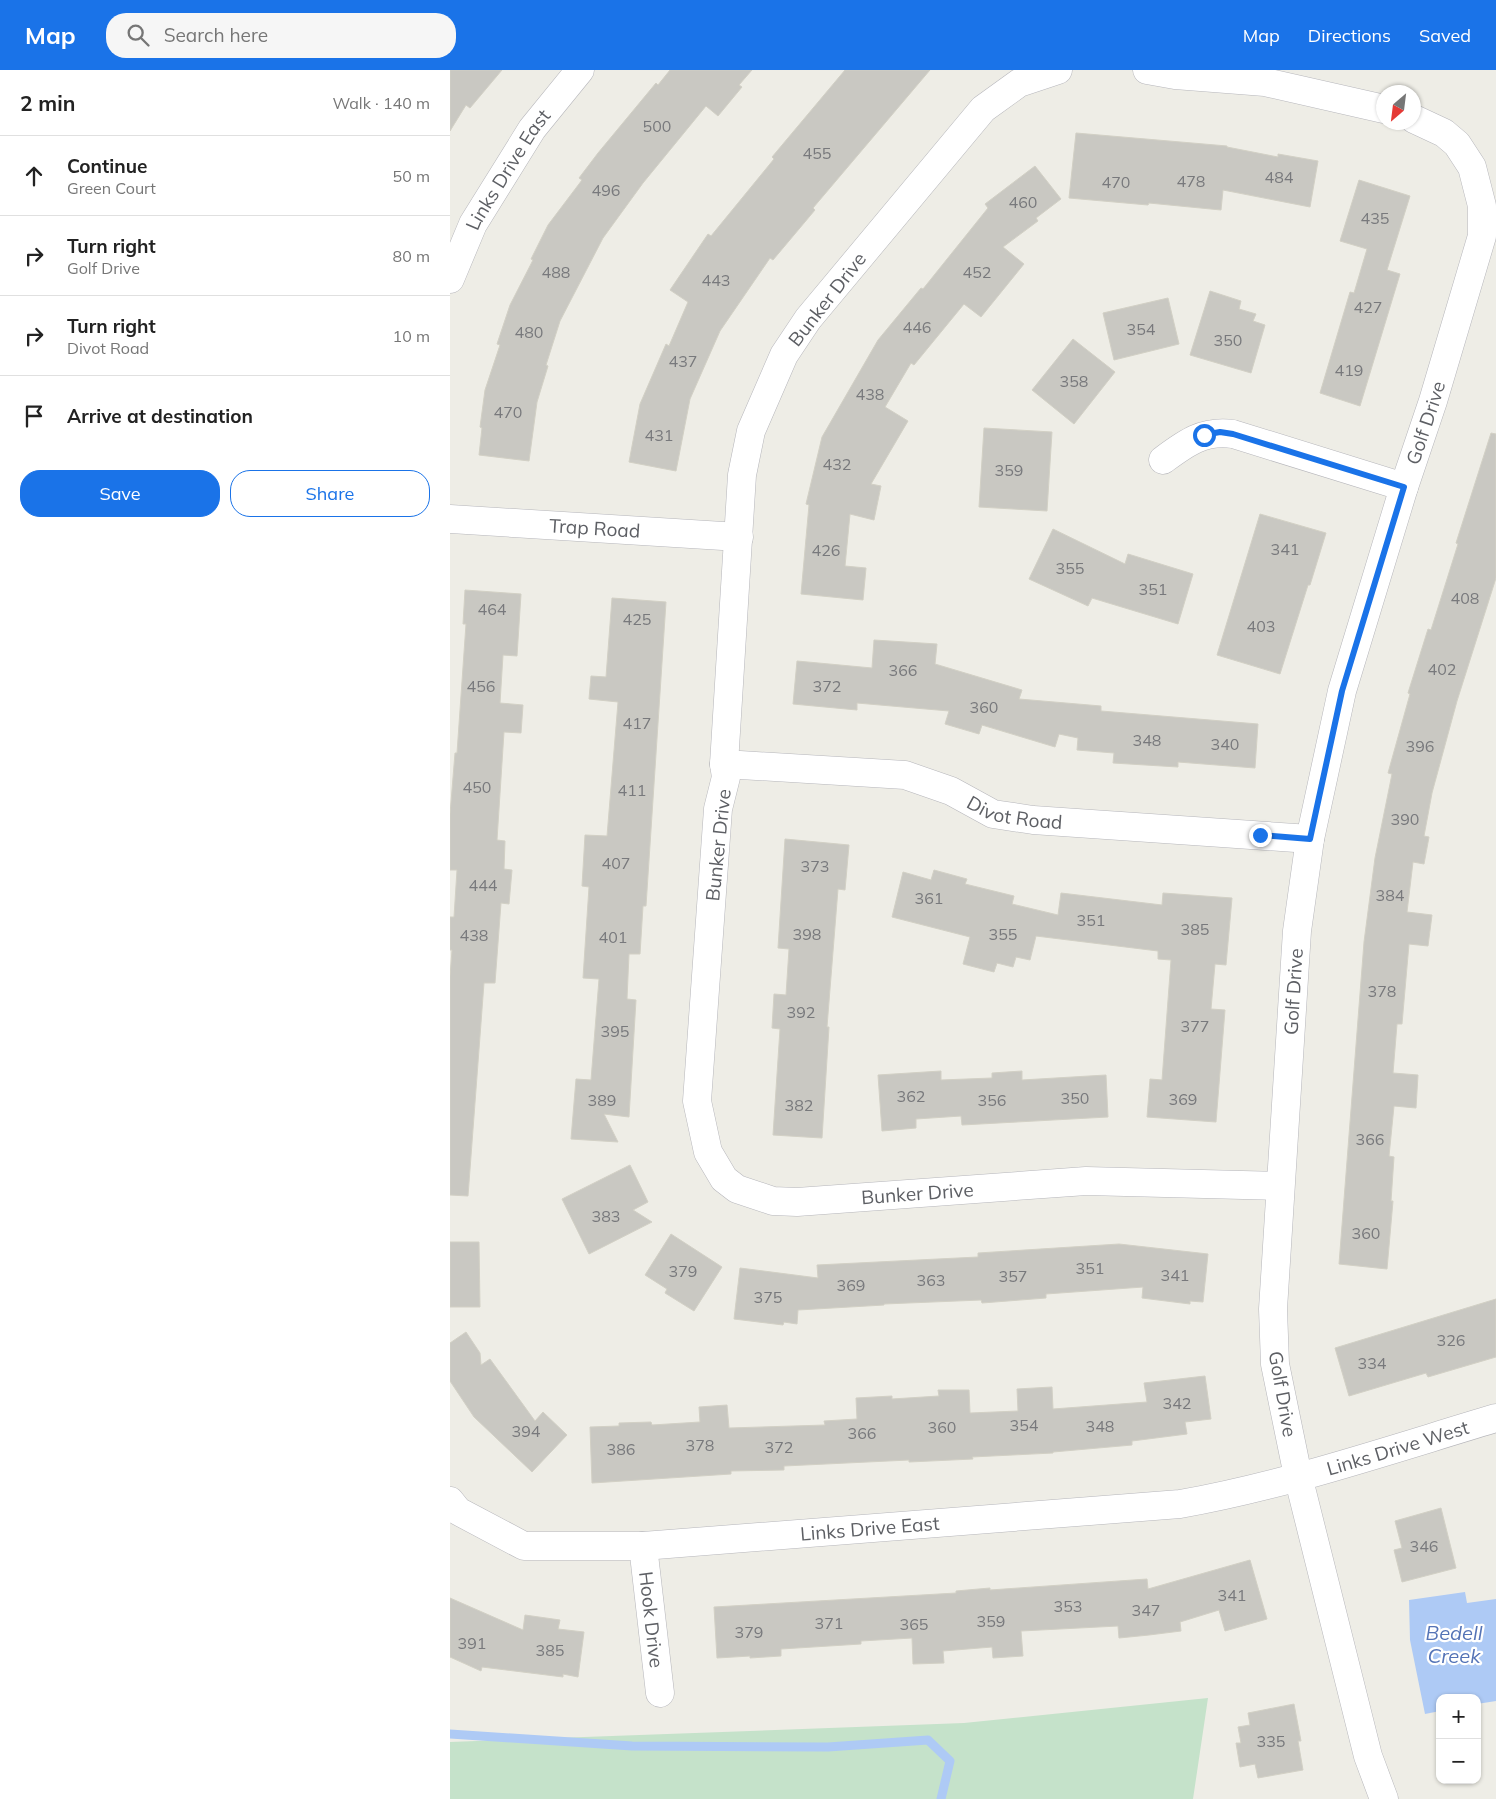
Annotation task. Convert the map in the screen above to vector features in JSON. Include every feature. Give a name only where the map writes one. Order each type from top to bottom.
[{"type":"street","name":"Links Drive East","points":[[450,279],[473,224],[527,137],[580,70]]},
{"type":"street","name":"Bunker Drive","points":[[1058,70],[1019,83],[983,109],[808,319],[784,355],[751,431],[742,475],[724,764],[726,777],[718,809],[698,1102],[708,1152],[724,1179],[737,1189],[773,1201],[797,1202],[1086,1181],[1280,1186]]},
{"type":"street","points":[[1147,70],[1265,82],[1376,107]]},
{"type":"street","name":"Golf Drive","points":[[1384,1799],[1368,1756],[1298,1476],[1275,1364],[1273,1309],[1297,931],[1310,839],[1342,691],[1404,487],[1433,401],[1482,236],[1482,206],[1472,167],[1457,144],[1444,133],[1421,122]]},
{"type":"street","points":[[1163,460],[1191,440],[1204,435],[1226,433],[1252,439],[1404,487]]},
{"type":"street","name":"Trap Road","points":[[450,519],[739,537]]},
{"type":"street","name":"Divot Road","points":[[724,764],[905,775],[951,791],[994,814],[1033,820],[1310,839]]},
{"type":"street","name":"Links Drive West","points":[[1298,1476],[1496,1418]]},
{"type":"street","name":"Links Drive East","points":[[450,1501],[458,1511],[524,1546],[643,1546],[1180,1504],[1215,1498],[1298,1476]]},
{"type":"street","name":"Hook Drive","points":[[643,1546],[660,1693]]},
{"type":"green space","points":[[1208,1698],[1193,1799],[450,1799],[450,1742],[964,1723]]},
{"type":"water","name":"Bedell Creek","points":[[1465,1592],[1467,1603],[1496,1599],[1496,1701],[1481,1703],[1481,1694],[1436,1694],[1436,1712],[1425,1714],[1410,1640],[1409,1600]]},
{"type":"building","points":[[450,70],[502,70],[470,108],[466,105],[450,131]]},
{"type":"building","points":[[670,70],[752,70],[739,85],[742,87],[718,116],[706,106],[643,183],[603,238],[560,321],[537,402],[529,461],[479,455],[482,428],[480,427],[485,390],[500,345],[497,344],[510,305],[533,260],[531,259],[548,225],[582,180],[579,178],[656,83],[658,85]]},
{"type":"building","points":[[845,70],[930,70],[813,208],[815,210],[773,260],[770,258],[720,331],[690,399],[676,471],[629,462],[640,404],[666,344],[669,346],[688,302],[670,290],[708,234],[711,236],[774,159],[772,157]]},
{"type":"building","points":[[1076,133],[1227,146],[1278,157],[1278,154],[1318,161],[1310,207],[1223,190],[1221,210],[1069,198]]},
{"type":"building","points":[[1035,166],[1061,199],[1036,218],[1038,221],[1003,247],[1024,264],[981,317],[964,304],[914,365],[911,363],[885,407],[908,421],[871,484],[881,486],[874,520],[850,514],[845,566],[866,568],[863,600],[801,594],[809,505],[806,504],[822,437],[878,340],[921,288],[923,289],[988,208],[985,204]]},
{"type":"building","points":[[1359,180],[1410,196],[1387,270],[1400,274],[1360,406],[1320,393],[1350,292],[1354,293],[1367,249],[1340,241]]},
{"type":"building","points":[[1210,291],[1241,301],[1239,309],[1256,314],[1253,321],[1265,325],[1251,373],[1190,355]]},
{"type":"building","points":[[1168,298],[1179,344],[1114,360],[1103,313]]},
{"type":"building","points":[[1073,339],[1115,372],[1074,424],[1032,390]]},
{"type":"building","points":[[984,428],[1052,432],[1047,511],[979,507]]},
{"type":"building","points":[[1491,433],[1496,434],[1496,578],[1457,701],[1432,793],[1424,836],[1429,837],[1424,864],[1413,862],[1407,912],[1432,915],[1428,946],[1409,944],[1402,1024],[1397,1024],[1393,1073],[1418,1075],[1416,1108],[1394,1106],[1389,1156],[1394,1157],[1391,1201],[1393,1201],[1387,1269],[1339,1264],[1364,942],[1375,858],[1392,774],[1388,773],[1410,694],[1408,693],[1428,629],[1431,630]]},
{"type":"building","points":[[1260,514],[1326,533],[1280,674],[1217,655]]},
{"type":"building","points":[[1053,529],[1125,564],[1128,554],[1193,574],[1178,624],[1092,598],[1088,606],[1029,579]]},
{"type":"building","points":[[465,590],[521,594],[517,656],[503,655],[500,703],[523,705],[521,733],[504,732],[497,840],[505,841],[504,869],[512,870],[509,904],[501,903],[495,983],[484,983],[468,1196],[450,1195],[450,976],[452,950],[450,950],[450,917],[454,917],[457,870],[450,870],[450,814],[455,753],[457,753],[466,624],[463,624]]},
{"type":"building","points":[[612,598],[666,602],[646,906],[643,906],[640,954],[629,954],[627,999],[636,1000],[629,1117],[604,1114],[618,1142],[571,1139],[576,1079],[591,1080],[599,979],[583,978],[589,887],[582,886],[585,835],[607,836],[618,702],[589,699],[591,676],[606,677]]},
{"type":"building","points":[[874,640],[937,644],[935,664],[1022,690],[1019,699],[1101,706],[1101,711],[1258,724],[1255,768],[1178,762],[1178,767],[1113,763],[1114,753],[1077,750],[1078,738],[1059,734],[1055,747],[982,725],[979,734],[945,724],[949,711],[857,703],[857,710],[793,704],[797,661],[872,668]]},
{"type":"building","points":[[785,839],[849,845],[845,890],[838,889],[827,1027],[829,1027],[822,1138],[773,1135],[780,1029],[772,1028],[774,994],[786,995],[789,949],[778,948]]},
{"type":"building","points":[[934,870],[967,879],[965,884],[1014,896],[1012,904],[1058,915],[1061,893],[1162,905],[1163,893],[1232,898],[1226,965],[1215,964],[1211,1009],[1225,1010],[1216,1122],[1147,1117],[1150,1079],[1162,1080],[1171,960],[1158,959],[1158,951],[1036,936],[1030,960],[1016,957],[1013,967],[997,963],[994,972],[963,964],[970,937],[892,917],[903,872],[931,880]]},
{"type":"building","points":[[941,1071],[941,1080],[992,1078],[992,1073],[1022,1071],[1022,1080],[1106,1075],[1108,1117],[962,1125],[961,1116],[916,1119],[916,1128],[882,1131],[878,1075]]},
{"type":"building","points":[[630,1165],[648,1202],[633,1210],[652,1222],[589,1254],[562,1199]]},
{"type":"building","points":[[671,1234],[722,1267],[694,1311],[665,1293],[667,1289],[645,1275]]},
{"type":"building","points":[[450,1242],[479,1242],[480,1307],[450,1307]]},
{"type":"building","points":[[1119,1244],[1208,1254],[1203,1302],[1190,1301],[1190,1304],[1142,1298],[1143,1287],[1046,1294],[1046,1298],[982,1303],[981,1300],[798,1310],[797,1324],[784,1322],[783,1325],[734,1319],[740,1268],[818,1278],[817,1265],[978,1257],[978,1253]]},
{"type":"building","points":[[1496,1299],[1496,1357],[1428,1377],[1426,1373],[1349,1396],[1335,1348]]},
{"type":"building","points":[[466,1332],[480,1353],[481,1365],[490,1359],[535,1421],[543,1412],[567,1435],[532,1472],[474,1417],[450,1381],[450,1343]]},
{"type":"building","points":[[1205,1376],[1211,1419],[1185,1422],[1187,1434],[1132,1441],[1132,1445],[1053,1453],[972,1457],[973,1459],[784,1466],[784,1470],[731,1471],[731,1474],[592,1483],[590,1427],[619,1426],[619,1423],[651,1422],[652,1425],[700,1422],[699,1407],[727,1405],[729,1428],[825,1425],[824,1421],[857,1419],[856,1398],[892,1396],[892,1399],[939,1396],[938,1390],[969,1390],[970,1413],[1018,1411],[1017,1389],[1052,1387],[1053,1409],[1147,1402],[1144,1383]]},
{"type":"building","points":[[1441,1508],[1456,1568],[1402,1582],[1394,1550],[1402,1548],[1395,1521]]},
{"type":"building","points":[[1250,1560],[1267,1619],[1225,1631],[1219,1610],[1180,1622],[1181,1631],[1149,1635],[1119,1638],[1118,1626],[1021,1631],[1023,1656],[993,1658],[992,1647],[943,1651],[944,1663],[913,1664],[912,1638],[861,1641],[861,1644],[781,1649],[781,1656],[717,1658],[714,1607],[956,1593],[956,1591],[990,1588],[990,1590],[1147,1579],[1148,1589]]},
{"type":"building","points":[[450,1598],[523,1630],[525,1615],[560,1620],[558,1629],[584,1632],[578,1677],[563,1674],[563,1677],[482,1667],[481,1671],[450,1657]]},
{"type":"building","points":[[1294,1704],[1301,1741],[1298,1741],[1303,1770],[1258,1778],[1255,1764],[1240,1767],[1236,1743],[1241,1743],[1238,1727],[1250,1725],[1248,1713]]},
{"type":"waterway","points":[[450,1734],[632,1746],[828,1747],[928,1740],[950,1761],[941,1799]]},
{"type":"route","points":[[1204,435],[1220,432],[1233,434],[1404,487],[1342,691],[1310,839],[1260,835]]}]
